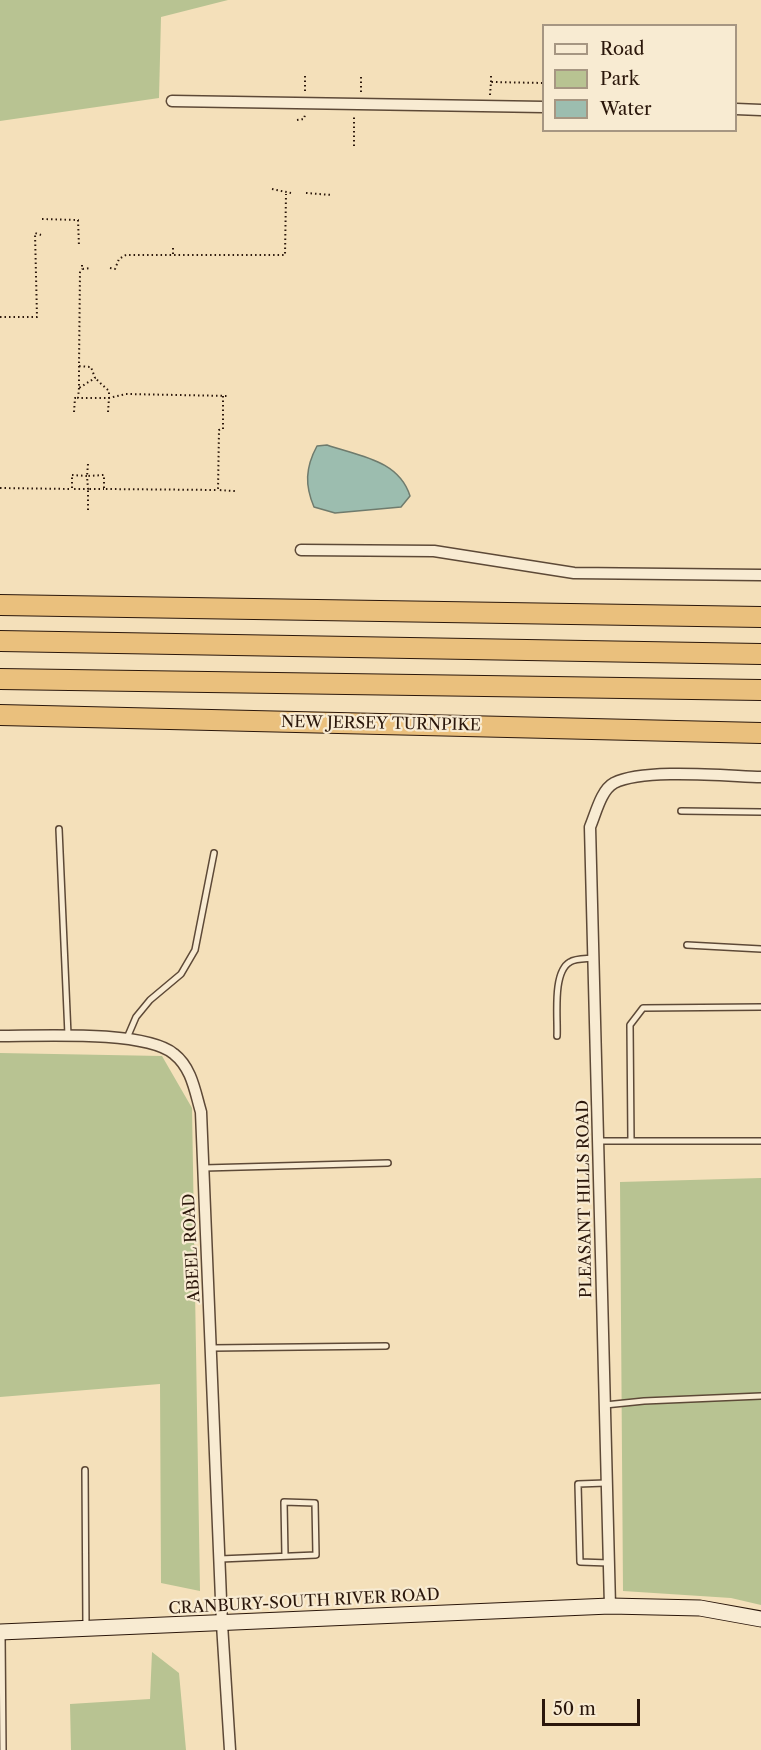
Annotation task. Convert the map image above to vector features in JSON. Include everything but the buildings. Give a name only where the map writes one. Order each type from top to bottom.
[{"type":"highway","points":[[0,605],[761,617]]},
{"type":"highway","points":[[0,641],[761,654]]},
{"type":"highway","points":[[0,679],[761,690]]},
{"type":"highway","name":"NEW JERSEY TURNPIKE","points":[[0,716],[761,733]]},
{"type":"main road","name":"CRANBURY-SOUTH RIVER ROAD","points":[[1,1632],[610,1606],[700,1608],[761,1619]]},
{"type":"street","points":[[172,101],[490,106],[542,103]]},
{"type":"street","points":[[737,109],[761,110]]},
{"type":"street","points":[[301,550],[434,552],[574,573],[761,575]]},
{"type":"street","name":"PLEASANT HILLS ROAD","points":[[610,1606],[590,826],[604,795],[613,783],[653,776],[761,777]]},
{"type":"street","name":"ABEEL ROAD","points":[[0,1036],[68,1037],[158,1044],[175,1054],[188,1070],[201,1112],[222,1624],[230,1750]]},
{"type":"lane","points":[[681,811],[761,812]]},
{"type":"lane","points":[[59,829],[68,1037]]},
{"type":"lane","points":[[126,1040],[136,1017],[181,974],[195,950],[214,853]]},
{"type":"lane","points":[[687,945],[761,949]]},
{"type":"lane","points":[[557,1036],[558,984],[563,968],[571,961],[594,958]]},
{"type":"lane","points":[[631,1141],[630,1025],[643,1008],[761,1007]]},
{"type":"lane","points":[[599,1141],[761,1141]]},
{"type":"lane","points":[[204,1168],[388,1163]]},
{"type":"lane","points":[[212,1348],[386,1346]]},
{"type":"lane","points":[[605,1405],[761,1396]]},
{"type":"lane","points":[[85,1470],[86,1629]]},
{"type":"lane","points":[[607,1483],[578,1484],[579,1540],[580,1562],[609,1563]]},
{"type":"lane","points":[[220,1559],[285,1557],[316,1555],[315,1503],[284,1502],[285,1557]]},
{"type":"lane","points":[[1,1632],[3,1750]]},
{"type":"path","points":[[305,76],[305,96]]},
{"type":"path","points":[[490,76],[490,106]]},
{"type":"path","points":[[354,92],[361,92],[361,77]]},
{"type":"path","points":[[490,82],[542,83]]},
{"type":"path","points":[[297,120],[304,118],[305,112]]},
{"type":"path","points":[[354,114],[354,146]]},
{"type":"path","points":[[272,189],[286,194],[291,193]]},
{"type":"path","points":[[306,193],[332,195]]},
{"type":"path","points":[[110,268],[115,269],[119,260],[126,255],[285,255],[286,194]]},
{"type":"path","points":[[42,219],[78,220],[79,246]]},
{"type":"path","points":[[0,317],[37,317],[35,233],[41,235]]},
{"type":"path","points":[[173,247],[173,254]]},
{"type":"path","points":[[74,412],[75,398],[78,398],[79,388],[80,271],[82,267],[91,268]]},
{"type":"path","points":[[79,366],[91,366],[95,378],[109,391],[108,412]]},
{"type":"path","points":[[79,388],[95,378]]},
{"type":"path","points":[[78,398],[109,398],[141,394],[229,396]]},
{"type":"path","points":[[218,490],[219,430],[223,429],[223,396]]},
{"type":"path","points":[[88,464],[88,510]]},
{"type":"path","points":[[72,489],[72,475],[104,475],[104,489]]},
{"type":"path","points":[[0,488],[235,491]]},
{"type":"green space","points":[[0,0],[228,0],[161,17],[159,98],[0,121]]},
{"type":"green space","points":[[0,1053],[162,1056],[192,1108],[200,1591],[161,1583],[160,1384],[0,1397]]},
{"type":"green space","points":[[761,1178],[761,1605],[731,1598],[623,1591],[620,1182]]},
{"type":"green space","points":[[152,1652],[179,1673],[186,1750],[71,1750],[70,1704],[150,1699]]},
{"type":"water","points":[[327,445],[364,456],[387,467],[405,484],[410,496],[401,507],[335,513],[314,507],[309,492],[308,469],[317,446]]}]
